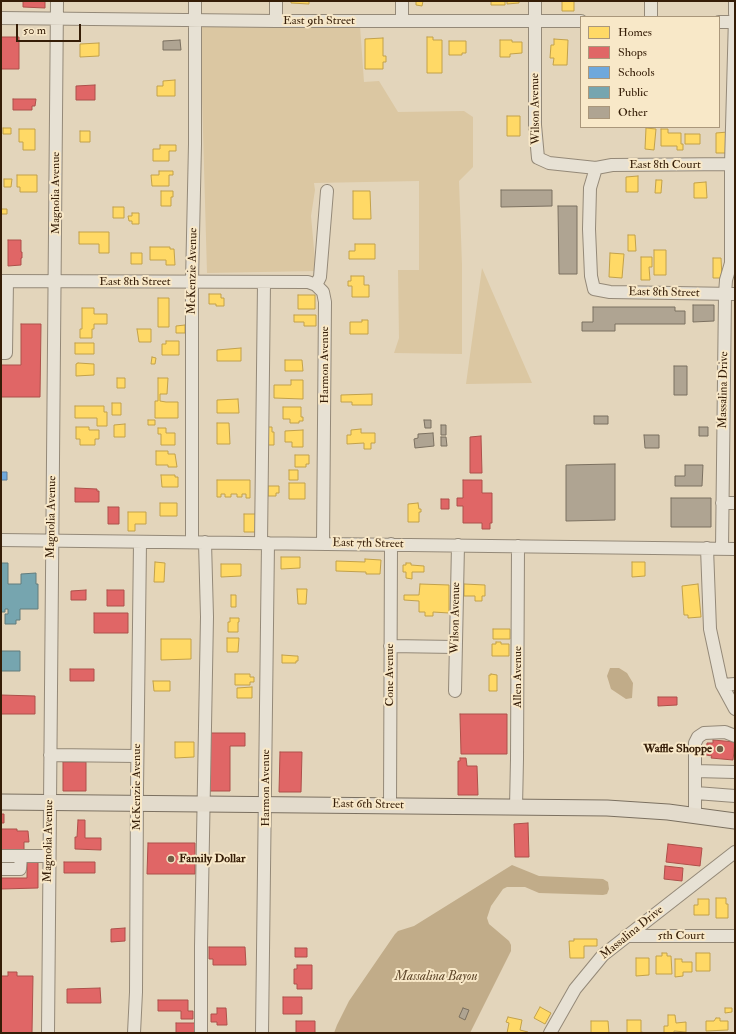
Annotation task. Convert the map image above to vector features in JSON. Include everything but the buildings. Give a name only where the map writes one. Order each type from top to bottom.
[{"type":"main road","name":"East 6th Street","points":[[1,802],[607,808],[662,811],[735,821]]},
{"type":"street","name":"Magnolia Avenue","points":[[48,1033],[57,1]]},
{"type":"street","name":"McKenzie Avenue","points":[[192,542],[192,282],[196,1]]},
{"type":"street","points":[[276,1],[276,21]]},
{"type":"street","points":[[402,1],[402,21]]},
{"type":"street","name":"Wilson Avenue","points":[[535,1],[535,125],[538,158],[549,163],[596,168]]},
{"type":"street","points":[[651,1],[651,16]]},
{"type":"street","name":"Massalina Drive","points":[[722,548],[722,503],[729,410],[730,294],[726,280],[731,263],[735,1]]},
{"type":"street","name":"East 9th Street","points":[[1,18],[276,21],[580,21]]},
{"type":"street","points":[[720,22],[735,22]]},
{"type":"street","name":"East 8th Court","points":[[596,168],[612,165],[733,164]]},
{"type":"street","name":"East 8th Street","points":[[596,168],[590,188],[589,229],[591,276],[594,289],[610,292],[730,294]]},
{"type":"street","points":[[316,285],[320,277],[327,191]]},
{"type":"street","points":[[1,353],[6,353],[4,329],[4,281]]},
{"type":"street","name":"East 8th Street","points":[[4,281],[308,282],[316,285]]},
{"type":"street","name":"Harmon Avenue","points":[[262,1033],[266,804],[264,282]]},
{"type":"street","name":"Harmon Avenue","points":[[316,285],[323,292],[325,302],[323,544]]},
{"type":"street","points":[[722,503],[735,503]]},
{"type":"street","name":"East 7th Street","points":[[1,540],[52,542],[205,542],[735,549]]},
{"type":"street","name":"McKenzie Avenue","points":[[134,1033],[136,992],[140,542]]},
{"type":"street","points":[[201,1033],[207,618],[205,542]]},
{"type":"street","name":"Cone Avenue","points":[[390,806],[391,544]]},
{"type":"street","name":"Wilson Avenue","points":[[455,691],[458,545]]},
{"type":"street","name":"Allen Avenue","points":[[516,807],[518,759],[518,546]]},
{"type":"street","points":[[707,548],[710,629],[722,684],[735,709]]},
{"type":"street","points":[[390,646],[456,647]]},
{"type":"street","points":[[722,684],[735,684]]},
{"type":"street","points":[[695,815],[695,743],[698,737],[704,733],[711,732],[725,732],[735,736]]},
{"type":"street","points":[[50,755],[137,756]]},
{"type":"street","points":[[695,771],[735,772]]},
{"type":"street","points":[[696,794],[735,796]]},
{"type":"street","name":"Massalina Drive","points":[[550,1033],[570,997],[603,955],[735,852]]},
{"type":"street","points":[[1,856],[49,856]]},
{"type":"street","points":[[1,869],[20,869],[21,856]]},
{"type":"street","name":"5th Court","points":[[626,936],[735,936]]},
{"type":"shaded area","points":[[200,25],[360,26],[364,82],[379,81],[398,112],[464,111],[473,117],[473,167],[459,181],[462,265],[462,354],[394,353],[399,338],[398,270],[419,270],[419,181],[314,183],[315,190],[311,216],[316,271],[207,273]]},
{"type":"shaded area","points":[[482,268],[532,383],[466,384]]},
{"type":"water","points":[[610,668],[619,668],[627,673],[633,683],[632,698],[626,699],[611,689],[607,676]]},
{"type":"water","name":"Massalina Bayou","points":[[512,865],[539,876],[603,879],[608,882],[609,889],[607,894],[603,895],[539,893],[525,887],[507,887],[503,889],[491,906],[487,918],[489,924],[509,941],[511,951],[470,1033],[334,1033],[349,1001],[398,931],[414,926]]},
{"type":"place","name":"Waffle Shoppe","points":[[720,749]]},
{"type":"place","name":"Family Dollar","points":[[171,859]]}]
